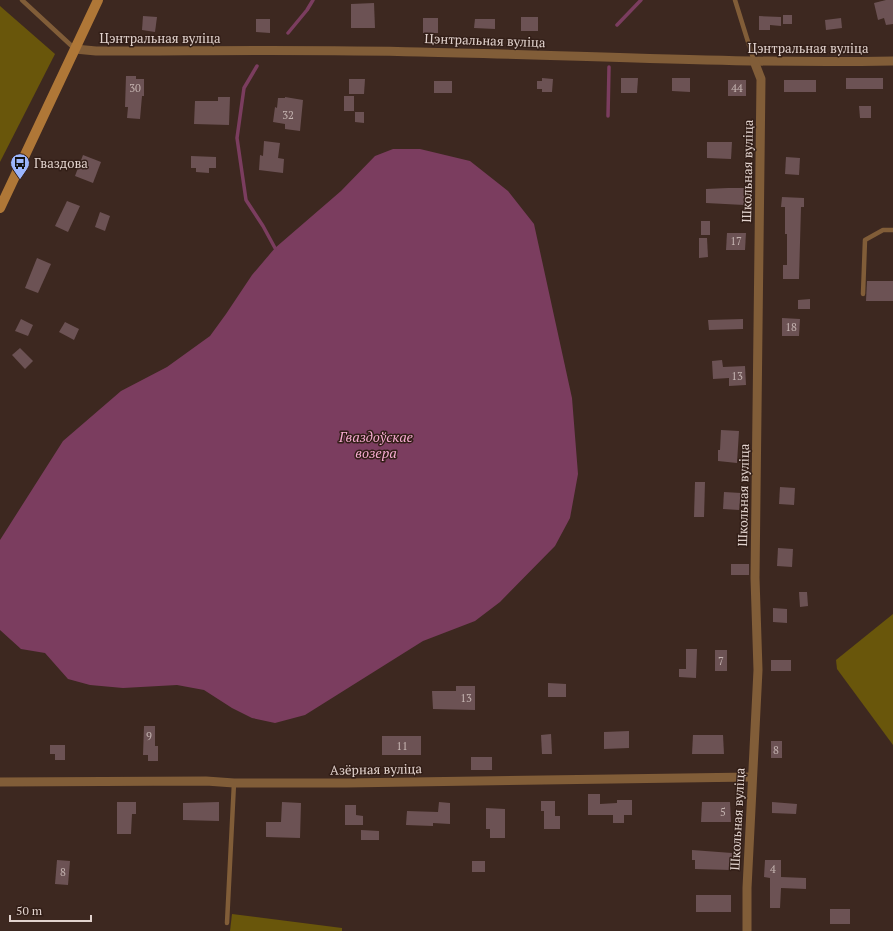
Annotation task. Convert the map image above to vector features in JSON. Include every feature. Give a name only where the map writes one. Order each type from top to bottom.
[{"type":"street","name":"Цэнтральная вуліца","points":[[0,208],[98,0]]},
{"type":"street","name":"Цэнтральная вуліца","points":[[75,49],[96,51],[418,51],[754,61],[893,61]]},
{"type":"street","name":"Школьная вуліца","points":[[747,931],[747,888],[758,670],[755,578],[761,80],[754,61]]},
{"type":"street","name":"Азёрная вуліца","points":[[0,782],[206,781],[234,783],[752,777]]},
{"type":"lane","points":[[22,0],[75,49]]},
{"type":"lane","points":[[735,0],[754,61]]},
{"type":"lane","points":[[863,294],[865,240],[883,230],[893,230]]},
{"type":"lane","points":[[227,923],[234,783]]},
{"type":"shaded area","points":[[0,6],[55,54],[0,162]]},
{"type":"shaded area","points":[[893,614],[893,745],[837,669],[836,660]]},
{"type":"shaded area","points":[[232,914],[342,928],[342,931],[230,931]]},
{"type":"water","name":"Гваздоўскае возера","points":[[393,149],[420,149],[470,161],[508,191],[534,224],[572,398],[578,474],[570,518],[555,546],[500,602],[475,621],[423,641],[305,715],[275,723],[252,718],[232,708],[204,690],[177,685],[123,688],[90,685],[68,679],[45,653],[21,649],[0,630],[0,540],[63,441],[121,391],[167,367],[210,336],[252,275],[275,248],[341,191],[375,156]]},
{"type":"building","points":[[893,0],[893,24],[886,25],[884,18],[878,20],[874,3]]},
{"type":"building","points":[[374,3],[375,28],[351,28],[351,4]]},
{"type":"building","points":[[783,15],[792,15],[792,24],[783,24]]},
{"type":"building","points":[[143,16],[157,17],[155,32],[142,30]]},
{"type":"building","points":[[759,16],[781,17],[781,26],[770,25],[770,30],[759,30]]},
{"type":"building","points":[[521,17],[538,17],[538,31],[521,31]]},
{"type":"building","points":[[423,18],[438,18],[438,33],[423,33]]},
{"type":"building","points":[[841,18],[842,28],[826,30],[825,20]]},
{"type":"building","points":[[256,19],[270,19],[270,33],[256,32]]},
{"type":"building","points":[[475,19],[495,19],[495,29],[474,28]]},
{"type":"building","points":[[126,76],[136,76],[136,79],[144,79],[144,96],[142,96],[140,119],[127,118],[128,107],[125,107]]},
{"type":"building","points":[[542,78],[553,79],[552,92],[542,92],[542,89],[537,89],[537,81],[542,81]]},
{"type":"building","points":[[621,78],[638,78],[637,93],[621,93]]},
{"type":"building","points":[[672,78],[690,78],[690,92],[672,91]]},
{"type":"building","points":[[846,78],[883,78],[883,89],[846,89]]},
{"type":"building","points":[[349,79],[365,79],[364,94],[349,94]]},
{"type":"building","points":[[728,80],[746,80],[746,96],[728,96]]},
{"type":"building","points":[[784,80],[816,80],[816,92],[784,92]]},
{"type":"building","points":[[434,81],[452,81],[452,93],[434,93]]},
{"type":"building","points":[[344,96],[354,96],[354,111],[344,111]]},
{"type":"building","points":[[218,97],[230,97],[229,125],[194,124],[195,101],[218,101]]},
{"type":"building","points":[[285,97],[303,100],[300,131],[285,129],[285,124],[273,122],[278,98]]},
{"type":"building","points":[[859,106],[871,106],[871,118],[860,118]]},
{"type":"building","points":[[355,112],[364,112],[364,123],[355,122]]},
{"type":"building","points":[[264,141],[280,143],[278,158],[284,159],[283,173],[259,170],[260,155],[263,156]]},
{"type":"building","points":[[707,142],[732,142],[731,159],[707,158]]},
{"type":"building","points":[[83,155],[101,162],[93,183],[75,176]]},
{"type":"building","points":[[191,156],[216,157],[216,168],[209,168],[209,173],[196,172],[196,168],[191,168]]},
{"type":"building","points":[[786,157],[800,158],[799,175],[785,174]]},
{"type":"building","points":[[745,188],[744,205],[706,203],[706,189]]},
{"type":"building","points":[[782,197],[804,198],[804,207],[801,207],[799,279],[783,279],[783,265],[787,265],[787,234],[785,234],[785,207],[781,207]]},
{"type":"building","points":[[67,201],[80,206],[68,232],[55,226]]},
{"type":"building","points":[[100,212],[110,216],[105,231],[95,227]]},
{"type":"building","points":[[701,221],[710,221],[710,235],[701,235]]},
{"type":"building","points":[[727,233],[746,233],[745,250],[726,250]]},
{"type":"building","points":[[699,238],[707,238],[708,257],[699,258]]},
{"type":"building","points":[[37,258],[51,264],[38,293],[25,288]]},
{"type":"building","points":[[867,281],[893,281],[893,301],[866,301]]},
{"type":"building","points":[[810,299],[810,309],[798,309],[798,300]]},
{"type":"building","points":[[782,318],[800,319],[799,336],[782,336]]},
{"type":"building","points":[[21,319],[33,325],[28,336],[15,331]]},
{"type":"building","points":[[743,319],[743,329],[709,330],[708,320]]},
{"type":"building","points":[[65,322],[79,329],[74,340],[59,332]]},
{"type":"building","points":[[20,348],[33,361],[25,369],[12,355]]},
{"type":"building","points":[[722,360],[723,367],[745,366],[746,385],[729,386],[729,378],[713,379],[712,361]]},
{"type":"building","points":[[721,430],[739,431],[737,463],[718,461]]},
{"type":"building","points":[[695,482],[705,482],[704,517],[694,517]]},
{"type":"building","points":[[780,487],[795,488],[794,505],[779,504]]},
{"type":"building","points":[[724,492],[741,493],[739,510],[723,509]]},
{"type":"building","points":[[778,548],[793,549],[792,567],[777,566]]},
{"type":"building","points":[[731,564],[749,564],[749,575],[731,575]]},
{"type":"building","points":[[799,592],[807,592],[808,606],[800,607]]},
{"type":"building","points":[[773,608],[787,609],[787,623],[773,622]]},
{"type":"building","points":[[686,649],[697,649],[696,678],[679,677],[679,669],[686,669]]},
{"type":"building","points":[[715,650],[727,650],[727,671],[715,671]]},
{"type":"building","points":[[771,660],[791,660],[791,671],[771,671]]},
{"type":"building","points":[[548,683],[566,684],[566,697],[548,697]]},
{"type":"building","points":[[456,686],[475,686],[475,710],[433,709],[432,691],[456,691]]},
{"type":"building","points":[[144,726],[155,726],[155,746],[158,746],[158,761],[148,761],[148,755],[143,755]]},
{"type":"building","points":[[629,731],[629,748],[604,749],[604,732]]},
{"type":"building","points":[[551,734],[552,754],[542,754],[541,735]]},
{"type":"building","points":[[693,735],[723,735],[724,754],[692,754]]},
{"type":"building","points":[[382,736],[421,736],[421,755],[382,755]]},
{"type":"building","points":[[771,741],[782,741],[782,758],[771,758]]},
{"type":"building","points":[[50,745],[65,745],[65,760],[55,760],[55,754],[50,754]]},
{"type":"building","points":[[471,757],[492,757],[492,770],[471,770]]},
{"type":"building","points":[[588,794],[600,794],[600,804],[617,803],[617,800],[632,800],[632,815],[624,815],[624,823],[613,823],[613,815],[588,815]]},
{"type":"building","points":[[541,801],[555,801],[555,816],[560,816],[560,829],[544,829],[544,811],[541,811]]},
{"type":"building","points":[[117,802],[136,802],[136,814],[132,814],[131,834],[117,834]]},
{"type":"building","points":[[219,802],[219,821],[183,820],[183,803]]},
{"type":"building","points":[[282,802],[301,803],[300,838],[266,837],[266,822],[281,822]]},
{"type":"building","points":[[439,802],[450,803],[450,824],[433,823],[433,826],[406,825],[407,811],[438,812]]},
{"type":"building","points":[[702,802],[730,802],[731,822],[701,822]]},
{"type":"building","points":[[772,802],[797,804],[796,814],[772,813]]},
{"type":"building","points":[[345,805],[356,805],[356,815],[363,816],[363,825],[345,825]]},
{"type":"building","points":[[486,808],[505,809],[505,838],[490,838],[490,829],[486,829]]},
{"type":"building","points":[[361,830],[379,831],[379,840],[361,840]]},
{"type":"building","points":[[692,850],[732,853],[731,870],[695,869],[695,860],[692,860]]},
{"type":"building","points":[[57,860],[70,861],[68,885],[55,884]]},
{"type":"building","points":[[765,860],[781,860],[781,877],[806,878],[806,889],[781,888],[780,908],[770,908],[770,878],[764,877]]},
{"type":"building","points":[[472,861],[485,861],[485,872],[472,872]]},
{"type":"building","points":[[696,895],[731,895],[731,912],[696,912]]},
{"type":"building","points":[[830,909],[850,909],[850,924],[830,924]]},
{"type":"waterway","points":[[288,33],[307,10],[313,0]]},
{"type":"waterway","points":[[617,25],[641,0]]},
{"type":"waterway","points":[[257,66],[244,88],[237,138],[246,200],[275,248]]},
{"type":"waterway","points":[[608,116],[609,67]]},
{"type":"place","name":"Гваздова","points":[[20,180]]}]
